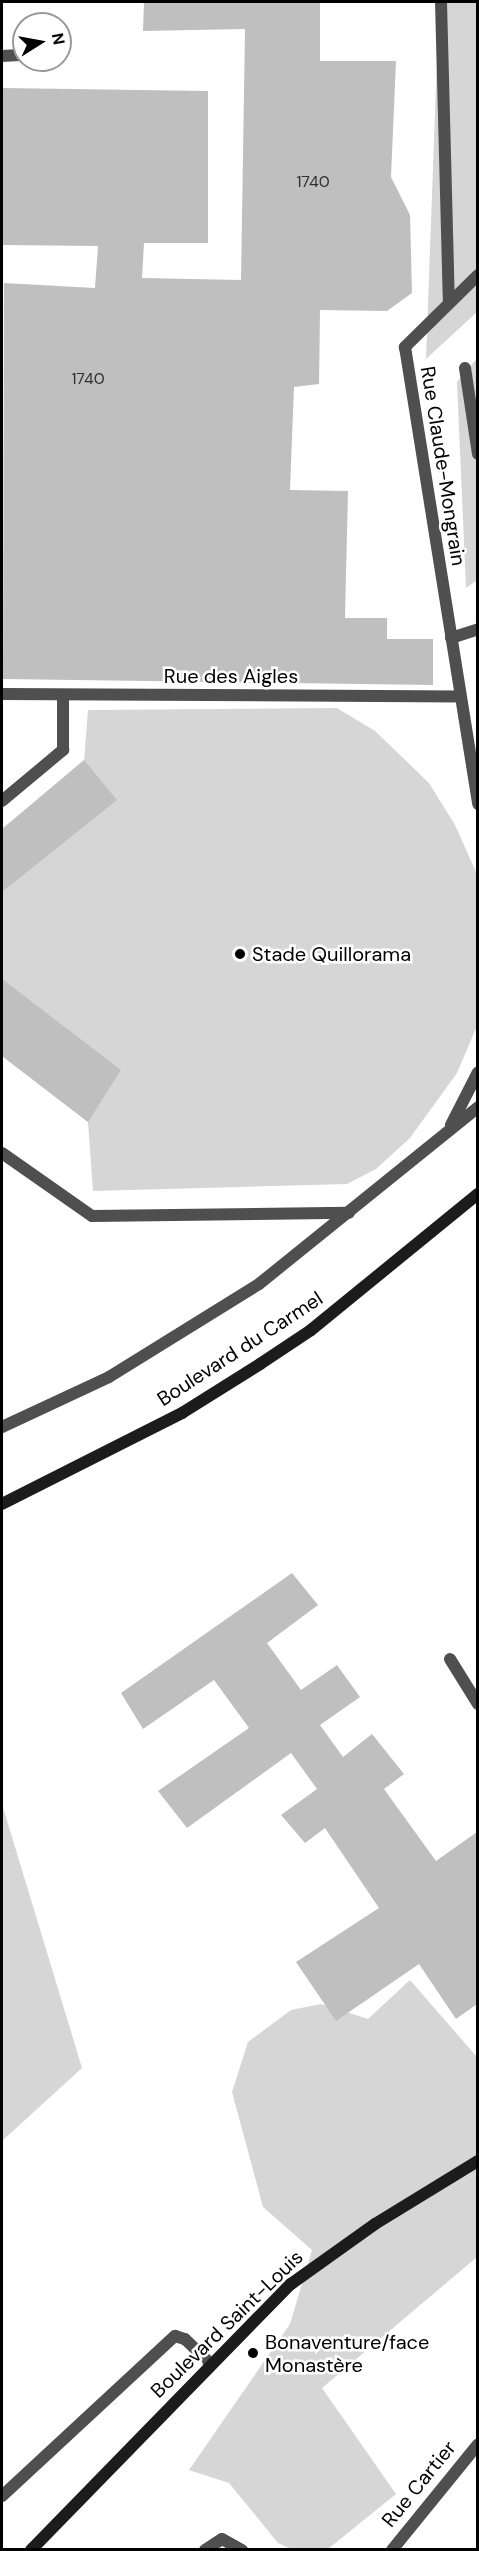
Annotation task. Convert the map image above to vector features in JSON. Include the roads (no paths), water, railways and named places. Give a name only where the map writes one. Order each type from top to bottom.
[{"type":"street","points":[[441,2],[449,300]]},
{"type":"street","points":[[449,300],[477,275]]},
{"type":"street","name":"Rue Claude-Mongrain","points":[[449,300],[405,346],[477,804]]},
{"type":"street","points":[[465,368],[477,454]]},
{"type":"street","points":[[451,638],[477,629]]},
{"type":"street","name":"Rue des Aigles","points":[[2,694],[460,696]]},
{"type":"street","points":[[2,801],[63,750],[63,695]]},
{"type":"street","points":[[443,1135],[477,1072]]},
{"type":"street","points":[[2,1427],[109,1377],[185,1332],[259,1284],[477,1107]]},
{"type":"street","points":[[2,1153],[92,1216],[349,1213]]},
{"type":"street","name":"Boulevard du Carmel","points":[[2,1504],[145,1433],[225,1387],[311,1330],[477,1194]]},
{"type":"street","points":[[450,1659],[477,1704]]},
{"type":"street","name":"Boulevard Saint-Louis","points":[[31,2550],[211,2364],[315,2264],[477,2161]]},
{"type":"street","points":[[2,2496],[175,2336],[184,2339],[211,2364]]},
{"type":"street","name":"Rue Cartier","points":[[392,2550],[477,2444]]},
{"type":"street","points":[[205,2550],[222,2539],[242,2550]]},
{"type":"place","name":"Stade Quillorama","points":[[240,954]]},
{"type":"place","name":"Bonaventure/face Monastère","points":[[253,2353]]}]
